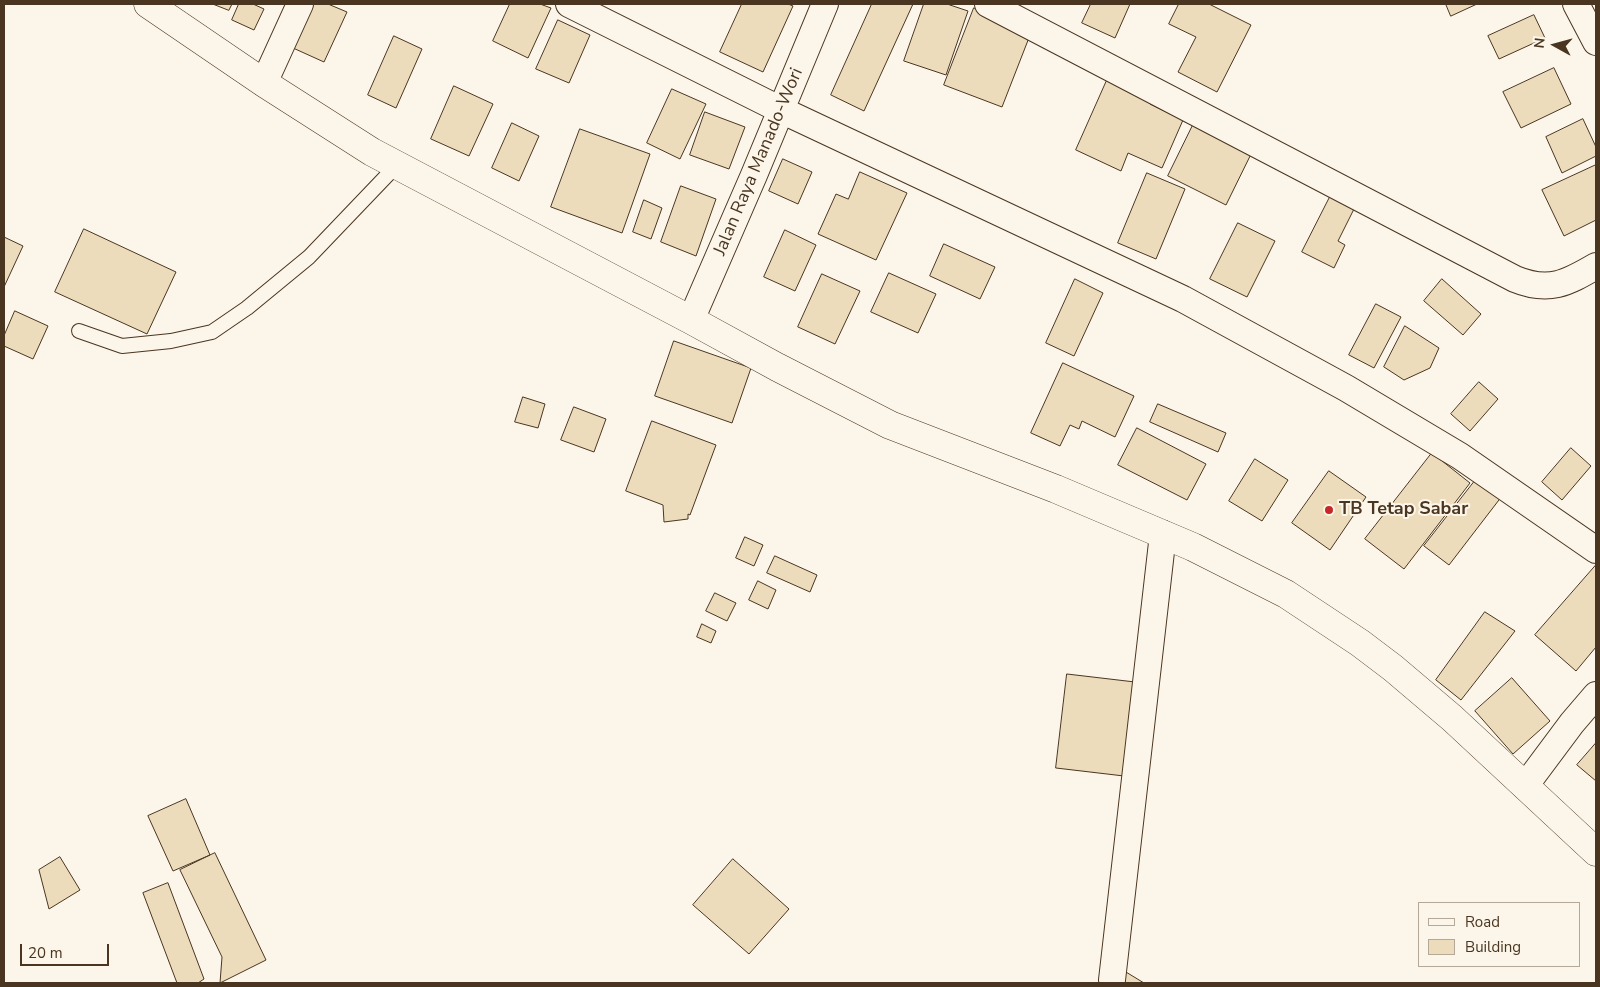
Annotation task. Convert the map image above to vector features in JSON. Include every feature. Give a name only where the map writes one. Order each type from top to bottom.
[{"type":"highway","points":[[148,4],[264,83],[372,152],[777,367],[890,425],[1056,489],[1163,534],[1227,563],[1286,594],[1360,643],[1393,668],[1452,718],[1596,852]]},
{"type":"street","points":[[264,83],[300,4]]},
{"type":"street","points":[[569,4],[781,110],[1191,303],[1346,388],[1460,456],[1596,550]]},
{"type":"street","name":"Jalan Raya Manado-Wori","points":[[691,320],[825,4]]},
{"type":"street","points":[[988,4],[1515,280],[1533,285],[1561,284],[1596,266]]},
{"type":"street","points":[[1576,4],[1596,42]]},
{"type":"street","points":[[1112,980],[1163,534]]},
{"type":"street","points":[[1525,786],[1572,723],[1596,695]]},
{"type":"lane","points":[[80,331],[122,346],[171,341],[212,332],[247,308],[309,257],[397,164]]},
{"type":"building","points":[[213,4],[232,4],[229,10]]},
{"type":"building","points":[[239,4],[253,4],[264,9],[254,30],[232,20]]},
{"type":"building","points":[[313,4],[328,4],[347,12],[324,62],[293,48]]},
{"type":"building","points":[[510,4],[540,4],[551,8],[528,58],[493,41]]},
{"type":"building","points":[[742,4],[788,4],[793,6],[763,72],[720,52]]},
{"type":"building","points":[[872,4],[913,4],[864,111],[831,95]]},
{"type":"building","points":[[924,4],[947,4],[968,11],[946,75],[904,61]]},
{"type":"building","points":[[1091,4],[1130,4],[1115,38],[1082,23]]},
{"type":"building","points":[[1179,4],[1209,4],[1251,25],[1217,92],[1178,72],[1196,37],[1169,24]]},
{"type":"building","points":[[1446,4],[1477,4],[1451,16]]},
{"type":"building","points":[[974,8],[1032,30],[1002,107],[944,85]]},
{"type":"building","points":[[1534,15],[1545,38],[1499,59],[1488,36]]},
{"type":"building","points":[[558,20],[590,35],[569,83],[536,69]]},
{"type":"building","points":[[394,36],[422,49],[396,108],[368,95]]},
{"type":"building","points":[[1554,68],[1571,104],[1521,128],[1503,92]]},
{"type":"building","points":[[1108,78],[1153,98],[1150,104],[1183,120],[1162,168],[1128,153],[1121,171],[1076,150]]},
{"type":"building","points":[[454,86],[493,104],[469,156],[431,139]]},
{"type":"building","points":[[672,89],[706,104],[680,159],[647,143]]},
{"type":"building","points":[[705,112],[745,127],[729,169],[690,155]]},
{"type":"building","points":[[1196,119],[1254,148],[1226,205],[1168,176]]},
{"type":"building","points":[[1583,119],[1596,147],[1596,156],[1562,173],[1546,137]]},
{"type":"building","points":[[512,123],[539,136],[519,181],[492,168]]},
{"type":"building","points":[[580,129],[650,154],[622,233],[551,207]]},
{"type":"building","points":[[783,159],[812,172],[798,204],[769,191]]},
{"type":"building","points":[[1596,165],[1596,220],[1564,236],[1542,190]]},
{"type":"building","points":[[860,172],[907,193],[876,260],[818,234],[836,194],[848,199]]},
{"type":"building","points":[[1147,173],[1185,189],[1156,259],[1118,243]]},
{"type":"building","points":[[681,186],[716,199],[696,256],[661,242]]},
{"type":"building","points":[[1331,195],[1355,207],[1338,241],[1345,245],[1334,268],[1302,252]]},
{"type":"building","points":[[644,200],[662,208],[651,239],[633,232]]},
{"type":"building","points":[[1238,223],[1275,241],[1247,297],[1210,279]]},
{"type":"building","points":[[84,229],[176,272],[147,334],[55,292]]},
{"type":"building","points":[[785,230],[816,245],[795,291],[764,277]]},
{"type":"building","points":[[4,237],[23,246],[4,287]]},
{"type":"building","points":[[944,244],[995,267],[980,299],[930,276]]},
{"type":"building","points":[[889,273],[936,294],[918,333],[871,312]]},
{"type":"building","points":[[822,274],[860,291],[835,344],[798,327]]},
{"type":"building","points":[[1075,279],[1103,293],[1074,356],[1046,343]]},
{"type":"building","points":[[1442,279],[1481,314],[1463,335],[1424,301]]},
{"type":"building","points":[[1376,304],[1401,317],[1374,368],[1349,355]]},
{"type":"building","points":[[15,311],[48,326],[33,359],[4,346],[4,336]]},
{"type":"building","points":[[1405,326],[1439,348],[1430,368],[1404,380],[1384,367]]},
{"type":"building","points":[[674,341],[751,368],[732,423],[655,396]]},
{"type":"building","points":[[1063,363],[1134,396],[1115,437],[1082,421],[1079,429],[1070,425],[1060,446],[1031,433]]},
{"type":"building","points":[[1479,382],[1498,399],[1470,431],[1451,414]]},
{"type":"building","points":[[523,397],[545,404],[538,428],[515,422]]},
{"type":"building","points":[[1158,404],[1226,433],[1218,452],[1150,422]]},
{"type":"building","points":[[574,407],[606,419],[594,452],[561,440]]},
{"type":"building","points":[[652,421],[716,445],[690,515],[688,514],[688,519],[664,522],[663,505],[626,491]]},
{"type":"building","points":[[1137,428],[1206,464],[1187,500],[1118,465]]},
{"type":"building","points":[[1571,448],[1591,466],[1562,500],[1542,482]]},
{"type":"building","points":[[1432,453],[1470,483],[1404,569],[1365,539]]},
{"type":"building","points":[[1255,459],[1288,480],[1262,521],[1229,501]]},
{"type":"building","name":"TB Tetap Sabar","points":[[1329,471],[1366,497],[1330,550],[1292,523]]},
{"type":"building","points":[[1478,477],[1502,496],[1449,565],[1424,546]]},
{"type":"building","points":[[745,537],[763,545],[754,566],[736,558]]},
{"type":"building","points":[[775,556],[817,575],[810,592],[767,573]]},
{"type":"building","points":[[1596,565],[1596,647],[1576,671],[1535,635]]},
{"type":"building","points":[[758,581],[776,590],[768,609],[749,600]]},
{"type":"building","points":[[715,593],[736,603],[727,621],[706,611]]},
{"type":"building","points":[[1485,612],[1515,631],[1461,700],[1436,680]]},
{"type":"building","points":[[702,624],[716,631],[711,643],[697,637]]},
{"type":"building","points":[[1067,674],[1135,682],[1124,776],[1056,768]]},
{"type":"building","points":[[1512,678],[1550,721],[1513,754],[1475,711]]},
{"type":"building","points":[[1596,743],[1596,781],[1577,765]]},
{"type":"building","points":[[186,799],[210,855],[173,871],[148,816]]},
{"type":"building","points":[[215,853],[266,960],[220,983],[222,957],[180,870]]},
{"type":"building","points":[[60,857],[80,890],[49,909],[39,870]]},
{"type":"building","points":[[733,859],[789,909],[749,954],[693,905]]},
{"type":"building","points":[[168,883],[204,979],[198,983],[177,983],[143,893]]},
{"type":"building","points":[[1121,969],[1144,983],[1113,983]]},
{"type":"place","name":"TB Tetap Sabar","points":[[1329,510]]}]
